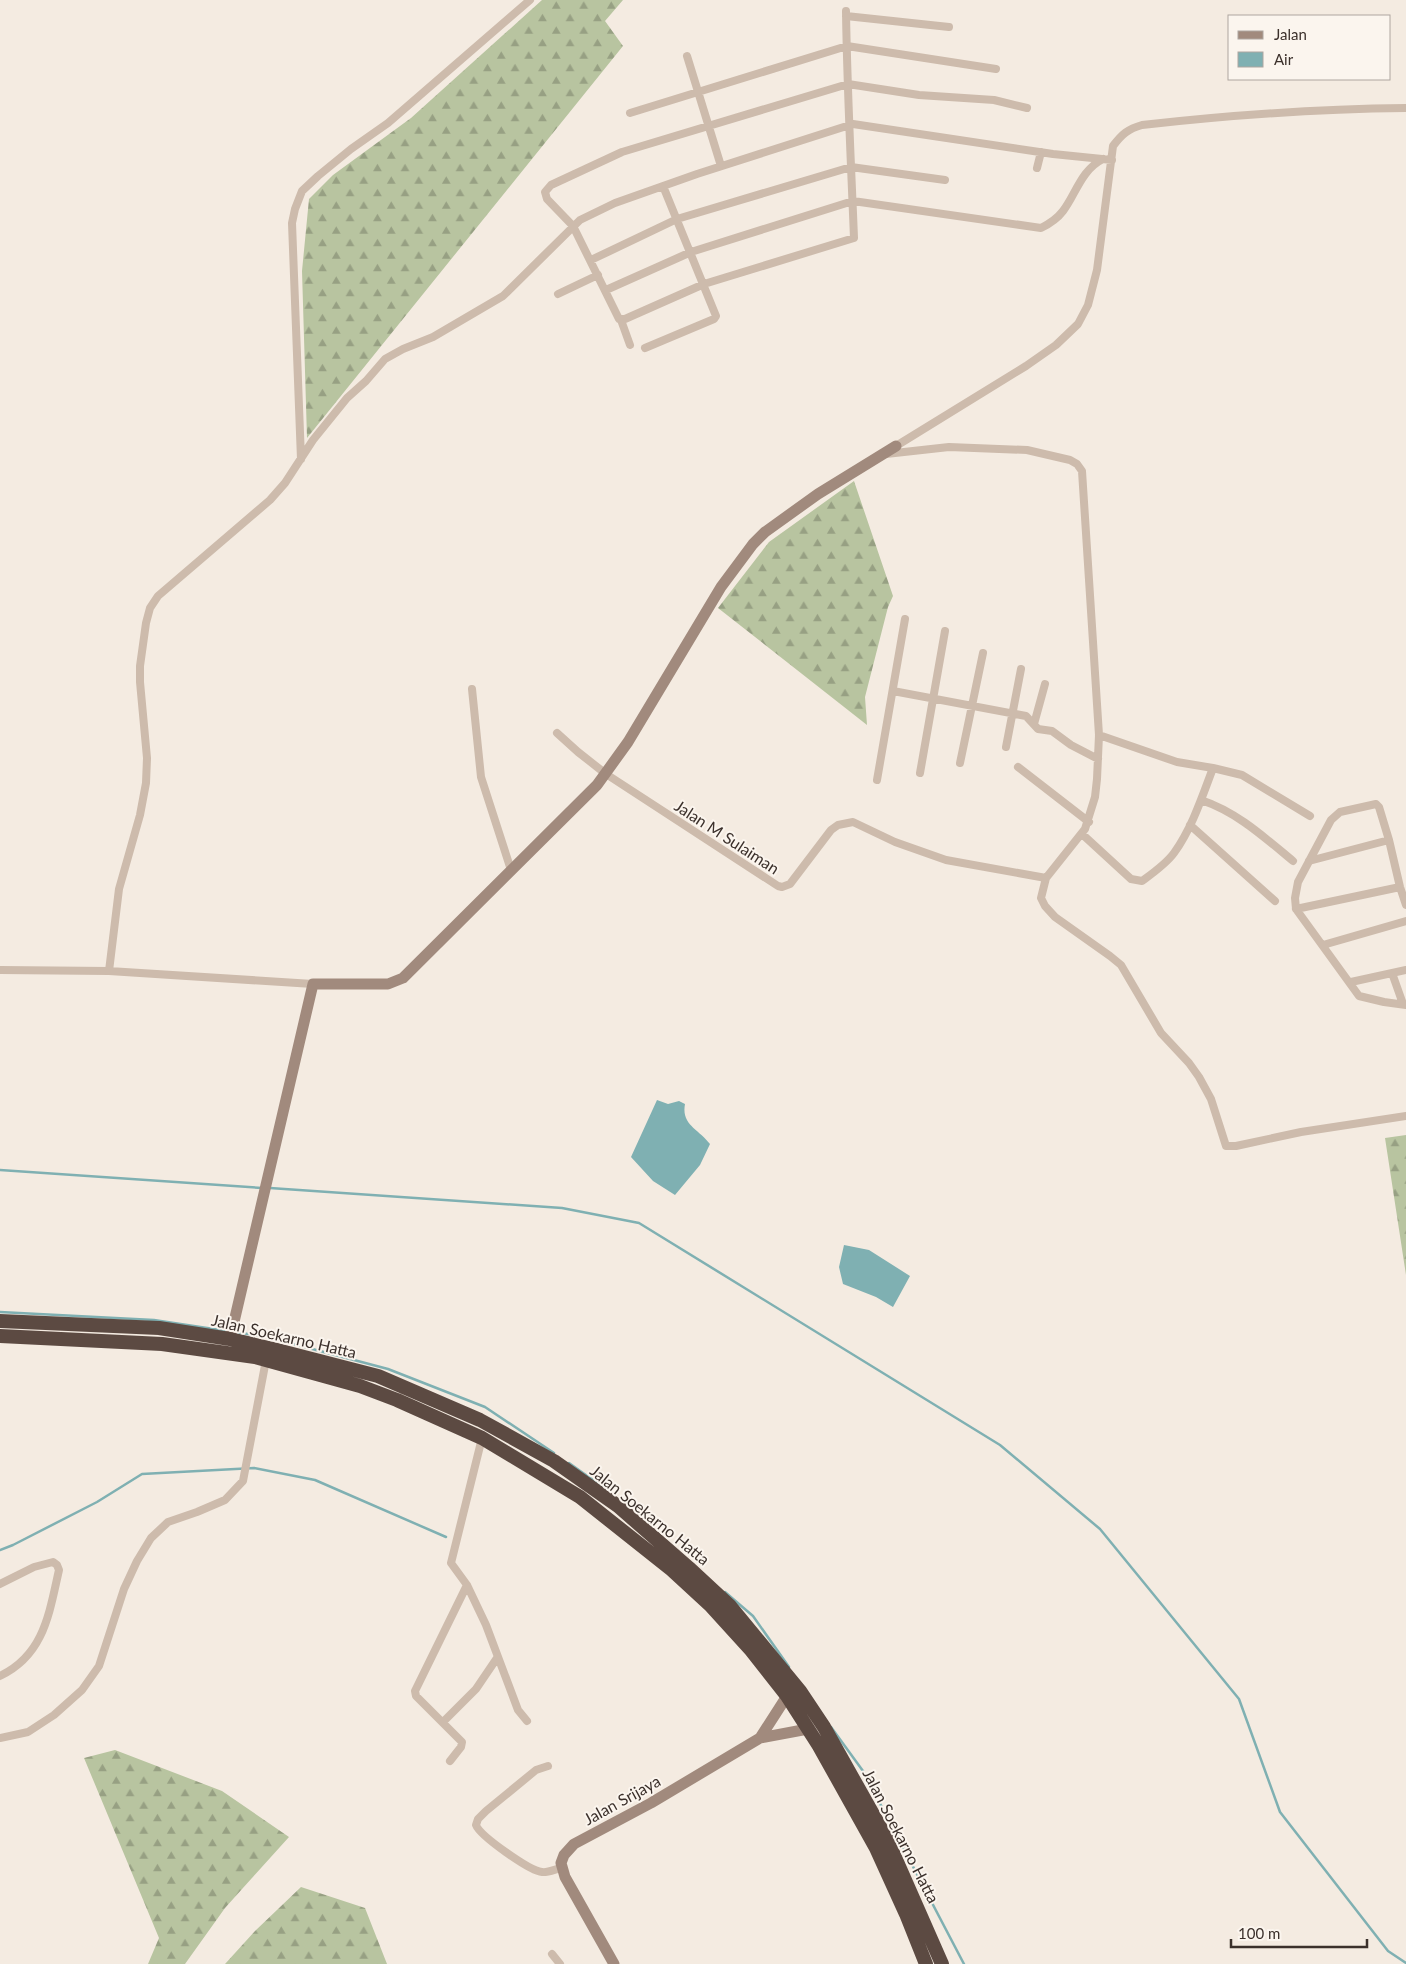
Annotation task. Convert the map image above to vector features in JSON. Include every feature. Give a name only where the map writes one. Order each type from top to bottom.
[{"type":"highway","name":"Jalan Soekarno Hatta","points":[[0,1322],[159,1328],[231,1337],[378,1376],[480,1420],[554,1460],[618,1506],[730,1606],[800,1691],[824,1726],[887,1838],[942,1964]]},
{"type":"highway","name":"Jalan Soekarno Hatta","points":[[0,1336],[162,1344],[255,1356],[360,1386],[482,1438],[580,1496],[672,1570],[717,1612],[750,1649],[787,1696],[876,1848],[926,1964]]},
{"type":"street","points":[[301,459],[292,223],[302,192],[351,149],[388,123],[530,0]]},
{"type":"street","points":[[621,320],[704,284],[854,238],[846,14],[949,27]]},
{"type":"street","points":[[630,113],[846,46],[996,69]]},
{"type":"street","points":[[687,56],[721,166]]},
{"type":"street","points":[[630,345],[621,320],[574,226],[547,200],[545,192],[551,186],[622,152],[848,84],[919,94],[994,100],[1027,108]]},
{"type":"street","points":[[0,970],[108,971],[313,984],[388,984],[398,981],[589,794],[606,774],[628,742],[721,587],[754,544],[766,532],[818,494],[1026,366],[1056,345],[1078,324],[1088,305],[1097,270],[1113,146],[1121,135],[1129,129],[1142,125],[1235,115],[1354,108],[1406,108]]},
{"type":"street","points":[[108,971],[120,889],[140,815],[146,783],[147,758],[140,666],[150,608],[165,590],[270,500],[285,483],[313,440],[347,398],[385,359],[403,349],[433,337],[503,296],[580,220],[615,203],[663,186],[853,124],[1041,152],[1112,160]]},
{"type":"street","points":[[1037,168],[1041,152]]},
{"type":"street","points":[[606,290],[691,252],[853,201],[1041,228],[1054,221],[1063,211],[1089,169],[1103,159]]},
{"type":"street","points":[[591,260],[677,219],[851,167],[945,180]]},
{"type":"street","points":[[644,348],[716,317],[663,186]]},
{"type":"street","points":[[558,294],[598,275]]},
{"type":"street","points":[[884,454],[949,447],[1027,450],[1052,455],[1077,464],[1082,471],[1099,735],[1095,797],[1089,822],[1082,834],[1046,878],[1041,898],[1045,906],[1055,917],[1121,966],[1161,1033],[1199,1076],[1211,1098],[1226,1146],[1236,1146],[1301,1132],[1406,1116]]},
{"type":"street","points":[[877,780],[905,619]]},
{"type":"street","points":[[920,773],[945,631]]},
{"type":"street","points":[[960,763],[983,653]]},
{"type":"street","points":[[1006,747],[1021,669]]},
{"type":"street","points":[[1034,724],[1045,684]]},
{"type":"street","points":[[472,689],[481,777],[511,870]]},
{"type":"street","points":[[893,691],[1026,716],[1038,729],[1052,731],[1071,745],[1098,759]]},
{"type":"street","points":[[557,734],[606,774]]},
{"type":"street","points":[[1099,735],[1177,762],[1242,775],[1310,816]]},
{"type":"street","points":[[1018,767],[1089,822]]},
{"type":"street","points":[[1082,834],[1131,879],[1142,881],[1157,870],[1173,854],[1190,825],[1213,768]]},
{"type":"street","name":"Jalan M Sulaiman","points":[[606,774],[782,887],[790,884],[831,830],[838,825],[853,822],[895,842],[946,860],[1046,878]]},
{"type":"street","points":[[1201,800],[1228,812],[1252,827],[1293,861]]},
{"type":"street","points":[[1392,972],[1404,1004],[1384,1002],[1359,996],[1351,982],[1296,909],[1295,898],[1298,882],[1331,820],[1340,812],[1376,804],[1379,807],[1406,905]]},
{"type":"street","points":[[1190,825],[1276,901]]},
{"type":"street","points":[[1309,860],[1389,840]]},
{"type":"street","points":[[1296,909],[1400,887]]},
{"type":"street","points":[[1323,945],[1406,920]]},
{"type":"street","points":[[1351,982],[1406,970]]},
{"type":"street","points":[[231,1337],[313,984]]},
{"type":"street","points":[[0,1738],[28,1732],[54,1715],[82,1690],[99,1666],[111,1624],[124,1589],[137,1561],[151,1538],[168,1522],[225,1500],[243,1481],[252,1443],[266,1360]]},
{"type":"street","points":[[482,1438],[451,1563],[468,1585],[486,1625],[518,1710],[527,1721]]},
{"type":"street","points":[[0,1584],[34,1567],[53,1562],[59,1570],[50,1610],[41,1637],[30,1654],[11,1671],[0,1676]]},
{"type":"street","points":[[450,1761],[462,1743],[416,1696],[415,1691],[468,1585]]},
{"type":"street","points":[[443,1722],[476,1689],[497,1658]]},
{"type":"street","name":"Jalan Srijaya","points":[[561,1868],[564,1855],[574,1844],[651,1803],[760,1738],[787,1696]]},
{"type":"street","points":[[760,1738],[808,1729]]},
{"type":"street","points":[[548,1766],[536,1770],[486,1811],[478,1819],[476,1825],[481,1833],[494,1844],[528,1865],[542,1872],[561,1868],[610,1962]]},
{"type":"street","points":[[552,1954],[560,1964]]},
{"type":"green space","points":[[542,0],[623,0],[605,21],[623,46],[307,438],[302,271],[309,199],[333,175],[411,118]]},
{"type":"green space","points":[[854,481],[893,596],[888,607],[865,697],[867,725],[718,608],[769,542]]},
{"type":"green space","points":[[1406,1135],[1406,1275],[1385,1138]]},
{"type":"green space","points":[[115,1750],[222,1791],[289,1837],[225,1908],[185,1964],[148,1964],[159,1938],[84,1758]]},
{"type":"green space","points":[[301,1887],[365,1908],[387,1964],[225,1964],[255,1931]]},
{"type":"water","points":[[657,1100],[668,1104],[679,1101],[685,1104],[684,1111],[688,1122],[710,1144],[700,1165],[675,1195],[653,1181],[631,1157]]},
{"type":"water","points":[[844,1245],[869,1250],[910,1276],[893,1307],[876,1297],[843,1284],[839,1267]]},
{"type":"waterway","points":[[0,1170],[262,1188]]},
{"type":"waterway","points":[[270,1188],[562,1208],[639,1223],[1000,1445],[1100,1529],[1239,1699],[1280,1812],[1388,1951],[1406,1963]]},
{"type":"waterway","points":[[0,1312],[154,1320],[227,1331]]},
{"type":"waterway","points":[[235,1332],[267,1337],[388,1369],[485,1407],[554,1453]]},
{"type":"waterway","points":[[569,1463],[611,1493]]},
{"type":"waterway","points":[[0,1550],[97,1502],[142,1474],[254,1468],[315,1480],[446,1537]]},
{"type":"waterway","points":[[725,1592],[753,1616],[789,1667]]},
{"type":"waterway","points":[[831,1727],[863,1771],[964,1964]]}]
